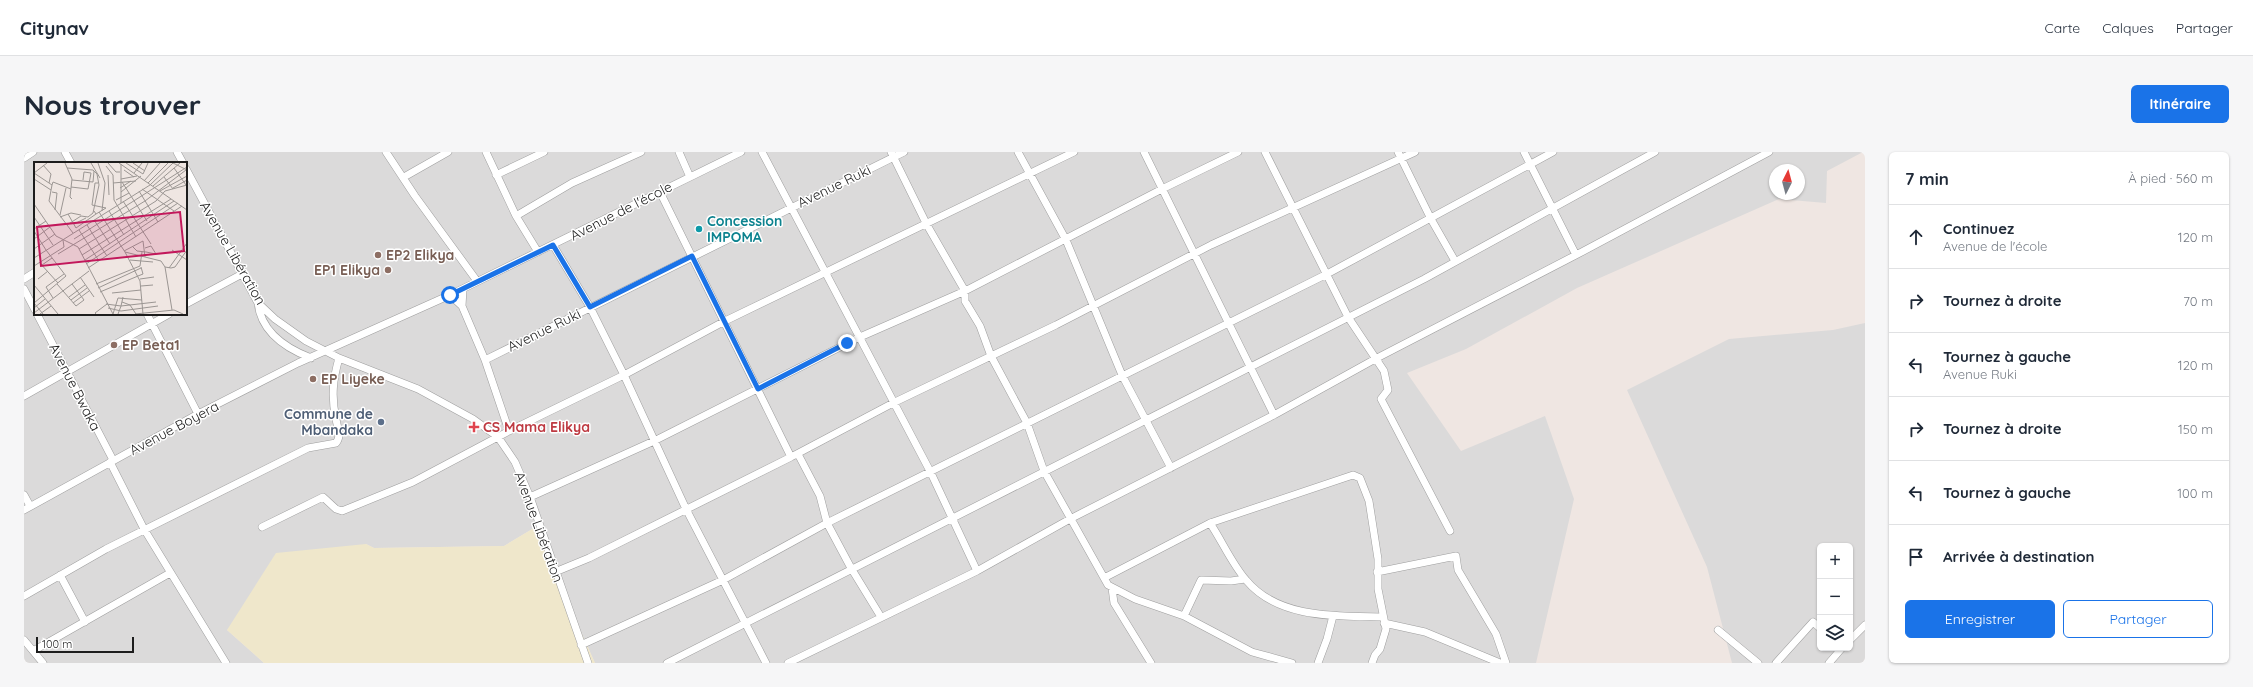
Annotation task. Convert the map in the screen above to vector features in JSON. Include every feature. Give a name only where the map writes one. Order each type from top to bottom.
[{"type":"street","points":[[24,158],[33,152]]},
{"type":"street","points":[[65,152],[70,162]]},
{"type":"street","points":[[176,152],[182,162]]},
{"type":"street","points":[[386,152],[404,177],[415,196],[478,281]]},
{"type":"street","points":[[486,152],[516,216],[538,252]]},
{"type":"street","points":[[496,175],[544,152]]},
{"type":"street","points":[[516,216],[572,183],[641,152]]},
{"type":"street","points":[[679,152],[690,177]]},
{"type":"street","name":"Avenue de l'école","points":[[326,351],[450,295],[741,152]]},
{"type":"street","points":[[762,152],[931,472],[977,571]]},
{"type":"street","name":"Avenue Ruki","points":[[485,360],[792,207],[893,154],[904,152]]},
{"type":"street","points":[[1018,152],[1066,240],[1122,375],[1171,468]]},
{"type":"street","points":[[262,527],[323,497],[336,509],[342,511],[413,482],[509,431],[624,374],[725,321],[927,225],[1074,152]]},
{"type":"street","points":[[1144,152],[1227,323],[1274,415]]},
{"type":"street","points":[[530,497],[654,441],[860,337],[965,291],[1162,189],[1238,152]]},
{"type":"street","points":[[1266,152],[1348,317],[1377,358],[1384,371],[1388,390],[1381,399],[1450,531]]},
{"type":"street","points":[[555,572],[589,558],[798,454],[895,402],[1094,306],[1194,253],[1294,208],[1399,155],[1415,152]]},
{"type":"street","points":[[1524,152],[1576,255]]},
{"type":"street","points":[[581,645],[723,580],[828,523],[1327,274],[1553,152]]},
{"type":"street","points":[[667,663],[746,625],[851,568],[1424,278],[1655,152]]},
{"type":"street","points":[[788,663],[977,571],[1070,519],[1274,415],[1377,358],[1576,255],[1769,152]]},
{"type":"street","points":[[404,177],[444,153]]},
{"type":"street","points":[[893,154],[927,225],[965,291],[965,301],[980,326],[991,356],[1027,423],[1044,471],[1104,578],[1112,588],[1184,616],[1252,652],[1292,663]]},
{"type":"street","points":[[1399,155],[1431,219],[1455,261]]},
{"type":"street","name":"Avenue Libération","points":[[188,179],[258,303],[291,331],[339,358],[418,389],[473,418],[498,437],[515,462],[530,497],[588,663]]},
{"type":"street","points":[[660,192],[791,457]]},
{"type":"street","points":[[553,245],[590,307],[624,374],[686,509],[766,663]]},
{"type":"street","points":[[24,279],[34,273]]},
{"type":"street","points":[[187,303],[242,274]]},
{"type":"street","points":[[24,288],[34,308]]},
{"type":"street","points":[[462,306],[463,288]]},
{"type":"street","points":[[450,295],[462,306],[485,360],[509,431]]},
{"type":"street","points":[[258,303],[261,318],[274,336],[296,352],[311,358]]},
{"type":"street","name":"Avenue Bwaka","points":[[38,315],[112,461],[144,530],[225,663]]},
{"type":"street","points":[[148,315],[198,414]]},
{"type":"street","points":[[24,396],[166,315]]},
{"type":"street","name":"Avenue Boyera","points":[[27,508],[198,414],[326,351]]},
{"type":"street","points":[[24,596],[144,530],[308,448],[336,443],[339,432],[332,383],[339,358]]},
{"type":"street","points":[[798,454],[820,496],[828,523],[851,568],[881,617]]},
{"type":"street","points":[[1104,578],[1210,523],[1353,475],[1360,478],[1369,501],[1378,559],[1377,572],[1383,620],[1386,629],[1380,649],[1375,654],[1372,663]]},
{"type":"street","points":[[24,495],[27,508]]},
{"type":"street","points":[[1210,523],[1245,579],[1260,593],[1280,605],[1333,616],[1383,620],[1425,632],[1500,663]]},
{"type":"street","points":[[1377,572],[1456,556],[1458,570],[1496,634],[1506,663]]},
{"type":"street","points":[[33,651],[170,573]]},
{"type":"street","points":[[60,575],[85,622]]},
{"type":"street","points":[[1184,616],[1201,580],[1231,581],[1245,579]]},
{"type":"street","points":[[1112,588],[1114,603],[1151,663]]},
{"type":"street","points":[[1318,663],[1328,639],[1333,616]]},
{"type":"street","points":[[1776,663],[1813,622],[1817,625]]},
{"type":"street","points":[[1853,637],[1865,625]]},
{"type":"street","points":[[1718,630],[1758,663]]},
{"type":"street","points":[[24,640],[43,663]]},
{"type":"street","points":[[1829,663],[1839,651]]},
{"type":"shaded area","points":[[24,152],[1863,152],[1827,171],[1826,203],[1791,200],[1805,200],[1805,164],[1769,164],[1769,200],[1777,200],[1577,288],[1466,349],[1407,373],[1461,451],[1545,416],[1574,499],[1536,663],[595,663],[534,528],[504,546],[374,548],[366,544],[227,630],[264,663],[24,663]]},
{"type":"shaded area","points":[[1865,323],[1865,663],[1732,663],[1707,567],[1627,390],[1729,339],[1833,330]]},
{"type":"shaded area","points":[[534,528],[595,663],[264,663],[227,630],[276,553],[366,544],[374,548],[504,546]]},
{"type":"place","name":"Concession IMPOMA","points":[[699,229]]},
{"type":"place","name":"EP2 Elikya","points":[[378,255]]},
{"type":"place","name":"EP1 Elikya","points":[[388,270]]},
{"type":"place","name":"EP Beta1","points":[[114,345]]},
{"type":"place","name":"EP Liyeke","points":[[313,379]]},
{"type":"place","name":"Commune de Mbandaka","points":[[381,422]]},
{"type":"place","name":"CS Mama Elikya","points":[[474,427]]},
{"type":"route","points":[[450,295],[553,245],[590,307],[692,256],[758,389],[847,343]]}]
